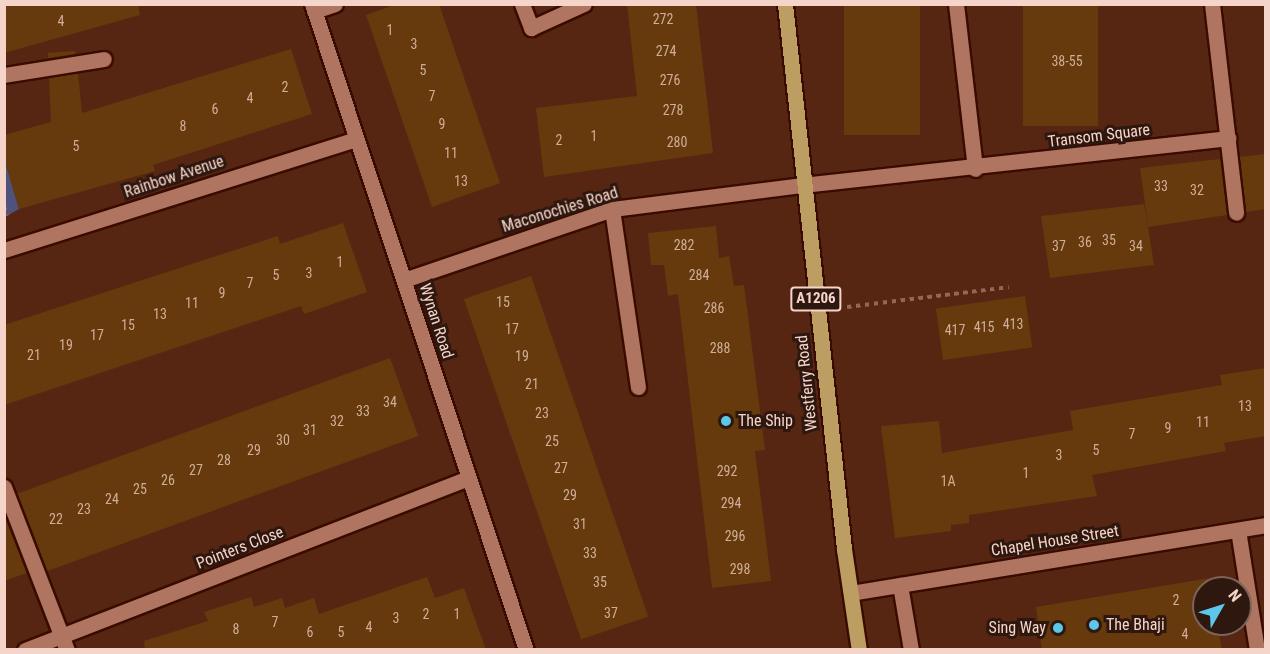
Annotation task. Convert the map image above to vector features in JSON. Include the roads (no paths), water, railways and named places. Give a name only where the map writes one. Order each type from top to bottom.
[{"type":"main road","name":"Westferry Road","points":[[786,4],[817,311],[859,650]]},
{"type":"street","points":[[313,8],[335,4]]},
{"type":"street","points":[[522,4],[531,28],[584,4]]},
{"type":"street","points":[[956,4],[975,169]]},
{"type":"street","points":[[1212,4],[1236,213]]},
{"type":"street","name":"Wynan Road","points":[[313,8],[526,650]]},
{"type":"street","points":[[4,75],[104,59]]},
{"type":"street","name":"Transom Square","points":[[803,185],[975,169],[1228,138]]},
{"type":"street","name":"Rainbow Avenue","points":[[4,250],[355,139]]},
{"type":"street","name":"Maconochies Road","points":[[404,280],[612,209],[803,185]]},
{"type":"street","points":[[612,209],[638,387]]},
{"type":"street","name":"Pointers Close","points":[[25,650],[65,643],[468,478]]},
{"type":"street","points":[[4,487],[65,643]]},
{"type":"street","name":"Chapel House Street","points":[[851,592],[1266,525]]},
{"type":"street","points":[[1238,530],[1257,650]]},
{"type":"street","points":[[900,585],[911,650]]},
{"type":"place","name":"The Ship","points":[[726,421]]},
{"type":"place","name":"The Bhaji","points":[[1094,625]]},
{"type":"place","name":"Sing Way","points":[[1058,628]]}]
